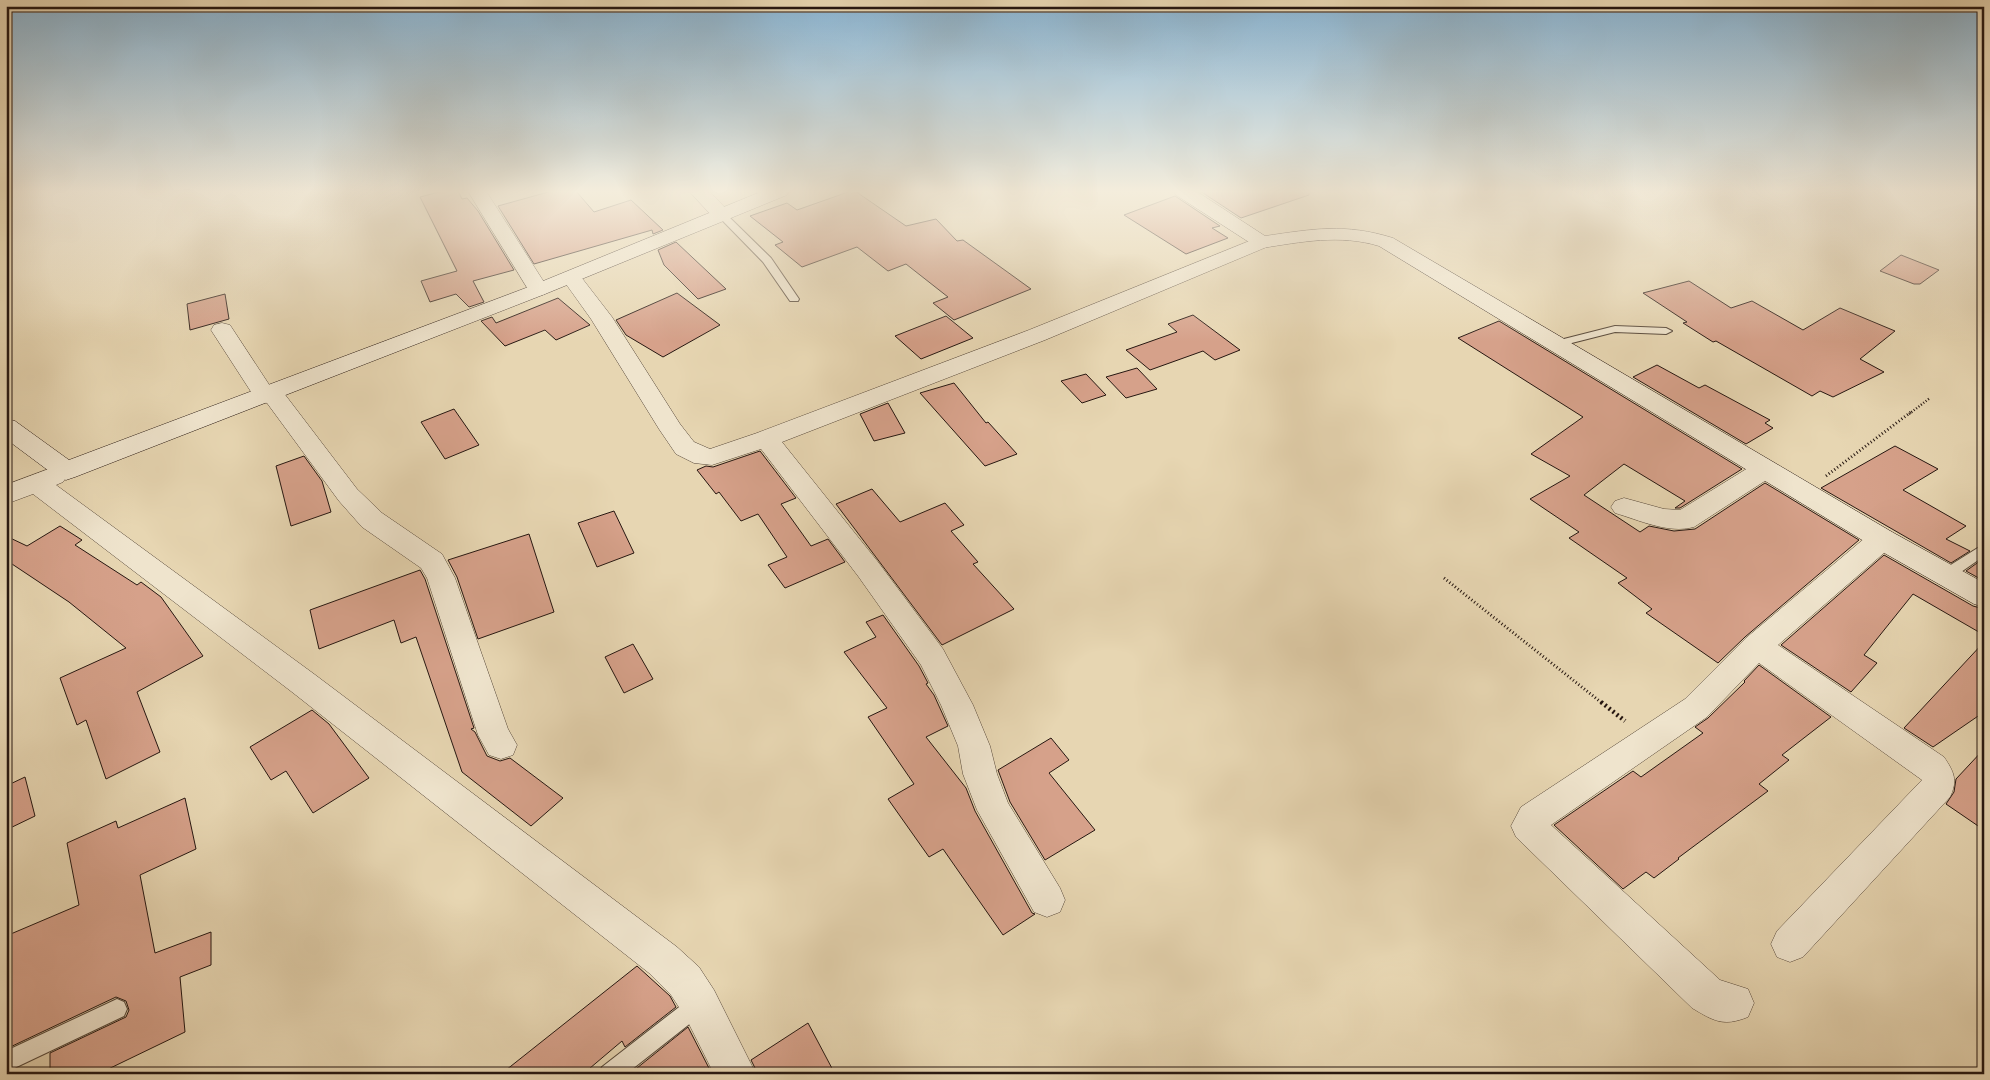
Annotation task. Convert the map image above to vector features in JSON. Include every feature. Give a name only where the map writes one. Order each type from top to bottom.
[{"type":"street","points":[[508,241],[538,290]]},
{"type":"street","points":[[6,495],[16,480],[66,471],[538,290],[658,241]]},
{"type":"street","points":[[571,277],[601,317],[671,429],[685,448],[703,457],[712,456],[766,439],[1037,335],[1267,241]]},
{"type":"street","points":[[1384,241],[1882,539],[1984,596]]},
{"type":"street","points":[[222,330],[348,496],[372,520],[432,562],[441,578],[492,729],[500,744]]},
{"type":"street","points":[[6,427],[66,471]]},
{"type":"street","points":[[766,439],[868,569],[932,657],[961,713],[974,746],[980,774],[994,810],[1047,900]]},
{"type":"street","points":[[1624,507],[1664,518],[1684,520],[1765,469]]},
{"type":"street","points":[[16,480],[334,707],[663,960],[685,981],[700,1004],[736,1074]]},
{"type":"street","points":[[1734,1003],[1721,1003],[1706,994],[1528,826],[1533,818],[1696,708],[1757,646],[1882,539]]},
{"type":"street","points":[[1757,646],[1932,766],[1939,778],[1938,787],[1790,944]]},
{"type":"lane","points":[[748,241],[767,260],[794,299]]},
{"type":"lane","points":[[1556,344],[1615,329],[1666,331]]},
{"type":"lane","points":[[1946,575],[1984,549]]},
{"type":"lane","points":[[609,1074],[700,1004]]},
{"type":"lane","points":[[6,1062],[117,1009]]},
{"type":"path","points":[[1804,492],[1930,398]]},
{"type":"path","points":[[1444,578],[1649,740]]},
{"type":"building","points":[[442,241],[497,241],[514,270],[473,281],[484,302],[469,307],[456,294],[430,302],[421,281],[457,271]]},
{"type":"building","points":[[520,241],[612,241],[534,264]]},
{"type":"building","points":[[965,241],[1031,289],[954,320],[933,303],[948,297],[906,264],[888,271],[857,247],[802,267],[775,245],[783,242]]},
{"type":"building","points":[[1166,241],[1219,241],[1186,254]]},
{"type":"building","points":[[676,242],[726,289],[698,299],[664,265],[658,250]]},
{"type":"building","points":[[1901,255],[1939,270],[1920,284],[1914,284],[1880,271]]},
{"type":"building","points":[[1689,281],[1731,308],[1752,301],[1803,330],[1840,308],[1895,331],[1860,359],[1884,372],[1833,397],[1820,391],[1812,396],[1716,341],[1713,342],[1683,323],[1687,322],[1643,293]]},
{"type":"building","points":[[677,293],[720,325],[663,357],[626,335],[616,320]]},
{"type":"building","points":[[225,294],[229,319],[190,330],[187,304]]},
{"type":"building","points":[[558,298],[590,325],[556,340],[545,330],[505,346],[481,321],[492,317],[496,323]]},
{"type":"building","points":[[1193,315],[1240,350],[1215,360],[1203,351],[1150,370],[1126,350],[1177,332],[1168,324]]},
{"type":"building","points":[[946,316],[973,338],[921,359],[895,336]]},
{"type":"building","points":[[1499,321],[1742,469],[1680,508],[1675,508],[1685,501],[1624,464],[1584,495],[1640,532],[1649,526],[1674,531],[1695,529],[1765,483],[1859,540],[1745,637],[1718,663],[1646,613],[1652,609],[1618,583],[1627,578],[1569,538],[1579,532],[1530,499],[1570,476],[1531,454],[1583,417],[1458,338]]},
{"type":"building","points":[[1657,365],[1699,388],[1705,385],[1770,420],[1765,423],[1773,428],[1746,444],[1633,377]]},
{"type":"building","points":[[1137,368],[1157,389],[1126,398],[1106,377]]},
{"type":"building","points":[[1086,374],[1106,395],[1082,403],[1061,381]]},
{"type":"building","points":[[954,383],[986,423],[988,422],[1017,454],[985,466],[920,393]]},
{"type":"building","points":[[888,403],[905,433],[874,441],[860,414]]},
{"type":"building","points":[[454,409],[479,445],[445,459],[421,422]]},
{"type":"building","points":[[1895,446],[1938,469],[1903,490],[1966,526],[1946,539],[1970,551],[1951,563],[1821,488]]},
{"type":"building","points":[[760,451],[796,498],[781,504],[811,546],[828,539],[845,562],[785,588],[768,565],[787,557],[758,514],[741,521],[719,492],[716,494],[697,470],[706,466],[713,467]]},
{"type":"building","points":[[304,456],[322,481],[331,512],[291,526],[276,466]]},
{"type":"building","points":[[872,489],[900,522],[945,503],[964,525],[951,531],[978,562],[973,564],[1014,609],[942,645],[836,504]]},
{"type":"building","points":[[614,511],[634,553],[597,567],[578,523]]},
{"type":"building","points":[[60,526],[82,540],[75,545],[137,585],[141,582],[161,597],[203,656],[137,692],[160,752],[106,779],[86,720],[77,725],[60,678],[126,648],[69,602],[6,560],[6,536],[27,546]]},
{"type":"building","points":[[529,534],[554,612],[478,639],[457,577],[448,560]]},
{"type":"building","points":[[1884,555],[1973,606],[1984,609],[1984,635],[1913,594],[1864,655],[1877,663],[1851,692],[1781,645]]},
{"type":"building","points":[[1984,558],[1984,581],[1966,571]]},
{"type":"building","points":[[420,570],[425,579],[474,728],[471,729],[475,732],[487,756],[500,761],[510,758],[563,798],[531,826],[462,772],[416,637],[401,643],[394,620],[319,649],[310,610]]},
{"type":"building","points":[[883,615],[919,666],[928,683],[926,684],[934,695],[948,726],[926,737],[966,788],[975,811],[1032,913],[1035,914],[1003,935],[943,849],[929,857],[888,799],[914,784],[868,717],[887,708],[844,652],[876,637],[866,622]]},
{"type":"building","points":[[1984,642],[1984,712],[1933,747],[1904,728]]},
{"type":"building","points":[[633,644],[653,679],[624,693],[605,657]]},
{"type":"building","points":[[1759,665],[1831,717],[1782,755],[1789,760],[1759,784],[1768,791],[1654,878],[1646,872],[1623,889],[1554,825],[1633,771],[1641,777],[1703,733],[1695,727],[1708,718],[1745,682]]},
{"type":"building","points":[[312,710],[329,724],[369,778],[313,813],[286,771],[271,780],[250,747]]},
{"type":"building","points":[[1051,738],[1069,760],[1049,773],[1095,830],[1045,860],[1010,802],[998,770]]},
{"type":"building","points":[[1984,749],[1984,830],[1946,804],[1954,792],[1956,779]]},
{"type":"building","points":[[25,777],[35,816],[6,830],[6,786]]},
{"type":"building","points":[[185,798],[196,849],[140,875],[155,953],[211,932],[211,965],[180,977],[185,1032],[98,1074],[50,1074],[50,1053],[126,1017],[129,1010],[126,1001],[116,997],[6,1049],[6,936],[79,905],[67,843],[116,821],[118,828]]},
{"type":"building","points":[[637,966],[670,996],[676,1007],[625,1047],[622,1041],[583,1074],[501,1074]]},
{"type":"building","points":[[808,1023],[835,1074],[758,1074],[751,1060]]},
{"type":"building","points":[[688,1027],[712,1074],[641,1074],[637,1068]]}]
